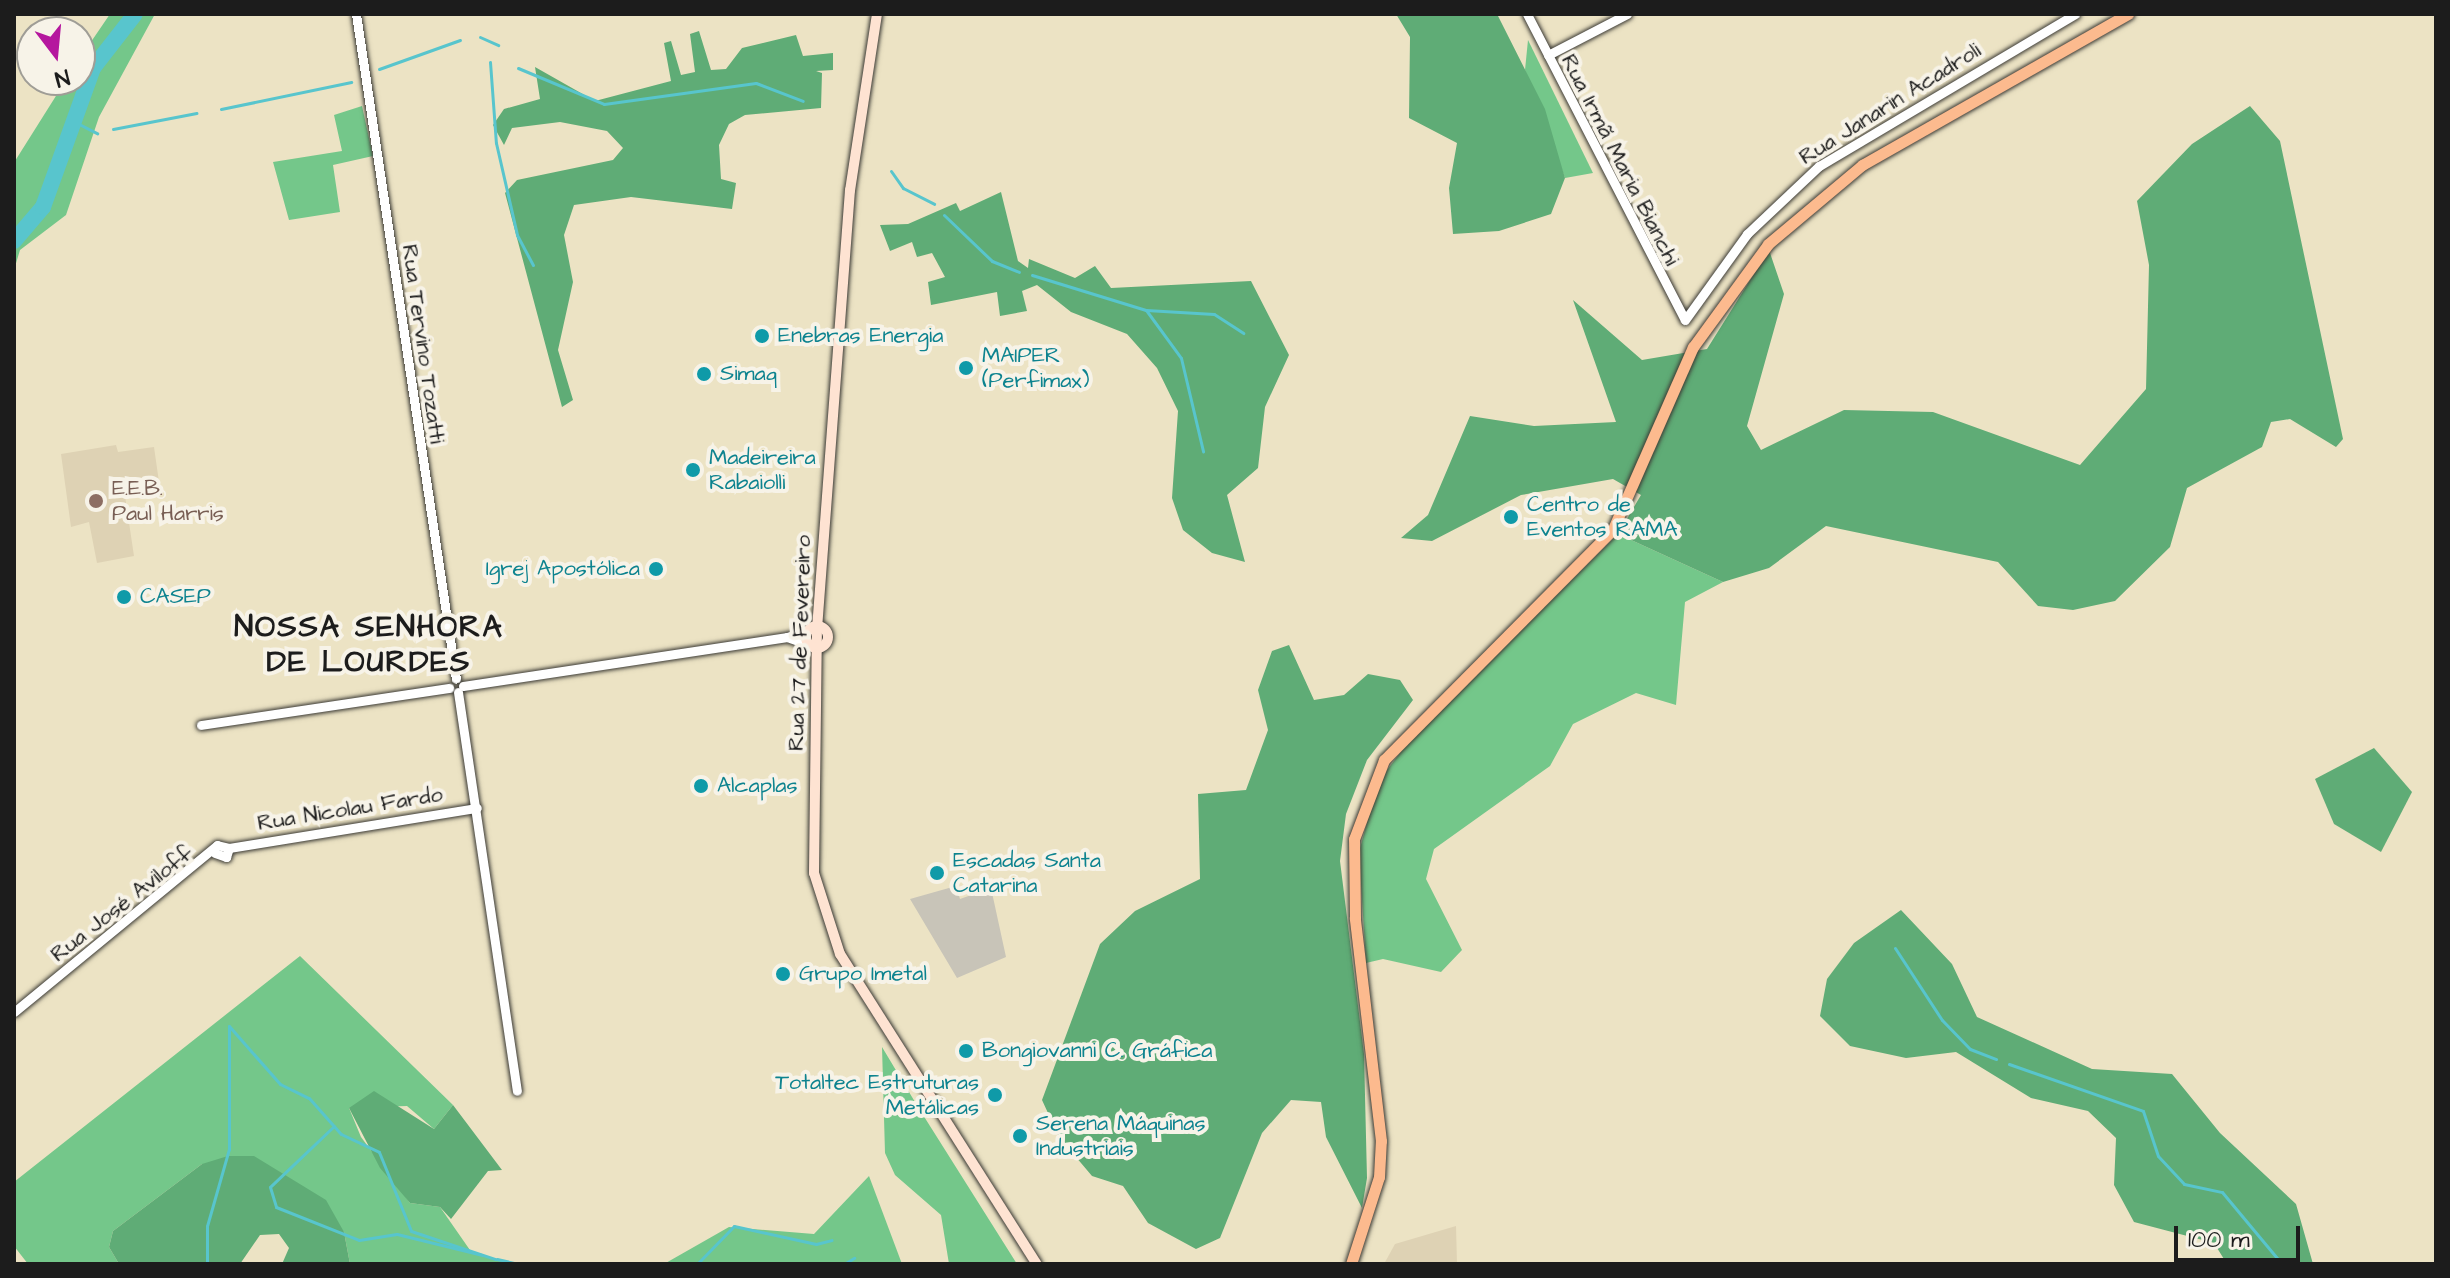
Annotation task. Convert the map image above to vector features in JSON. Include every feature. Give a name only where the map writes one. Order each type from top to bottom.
[{"type":"main road","name":"Rua 27 de Fevereiro","points":[[877,14],[850,190],[812,628],[812,854],[828,926],[1037,1264]]},
{"type":"main road","points":[[1351,1264],[1379,1177],[1381,1141],[1355,918],[1354,839],[1384,760],[1613,529],[1693,347],[1789,223],[1862,165],[2128,14]]},
{"type":"street","name":"Rua Tervino Tozatti","points":[[356,14],[517,1091]]},
{"type":"street","name":"Rua Irmã Maria Bianchi","points":[[1527,14],[1682,320]]},
{"type":"street","points":[[1548,55],[1627,14]]},
{"type":"street","name":"Rua Janarin Acadroli","points":[[1682,320],[1747,234],[1819,166],[2075,14]]},
{"type":"street","points":[[201,725],[787,637],[812,628]]},
{"type":"street","points":[[787,637],[813,647]]},
{"type":"street","name":"Rua Nicolau Fardo","points":[[215,853],[226,857],[229,848],[477,808]]},
{"type":"street","name":"Rua José Aviloff","points":[[14,1012],[215,853]]},
{"type":"shaded area","name":"E.E.B. Paul Harris","points":[[116,445],[118,452],[154,447],[159,482],[124,489],[134,556],[97,563],[89,522],[71,527],[61,454]]},
{"type":"shaded area","points":[[956,886],[960,899],[991,888],[1006,957],[957,978],[910,899]]},
{"type":"shaded area","points":[[1456,1226],[1457,1264],[1384,1264],[1395,1244]]},
{"type":"green space","points":[[110,14],[155,14],[99,117],[66,215],[20,250],[14,270],[15,161],[56,96],[96,96],[96,35]]},
{"type":"green space","points":[[1396,14],[1497,14],[1545,109],[1565,178],[1551,214],[1499,231],[1453,234],[1449,188],[1457,143],[1409,118],[1410,37]]},
{"type":"green space","points":[[699,31],[711,70],[726,69],[742,48],[796,35],[803,56],[833,53],[833,70],[816,71],[822,73],[821,108],[745,115],[729,124],[719,145],[721,179],[736,183],[732,209],[631,197],[574,205],[564,235],[573,282],[558,350],[573,400],[562,407],[505,193],[517,180],[613,160],[623,148],[607,131],[560,122],[512,128],[504,145],[493,125],[504,109],[540,99],[535,67],[595,101],[671,81],[664,43],[671,41],[681,75],[695,72],[690,34]]},
{"type":"green space","points":[[1528,40],[1593,173],[1565,178],[1525,70]]},
{"type":"green space","points":[[362,106],[373,156],[333,165],[340,212],[289,220],[273,162],[342,151],[334,115]]},
{"type":"green space","points":[[2250,106],[2280,141],[2343,439],[2336,447],[2290,419],[2271,422],[2262,447],[2187,488],[2170,547],[2115,601],[2073,610],[2038,606],[1998,562],[1826,526],[1769,568],[1723,582],[1618,534],[1641,495],[1613,479],[1521,495],[1432,541],[1401,538],[1428,515],[1470,416],[1534,426],[1616,422],[1573,300],[1642,360],[1707,349],[1769,250],[1784,294],[1747,426],[1761,450],[1844,410],[1933,412],[2080,465],[2146,389],[2149,265],[2137,201],[2192,144]]},
{"type":"green space","points":[[1001,192],[1018,261],[1028,268],[1029,259],[1075,278],[1095,266],[1111,288],[1251,281],[1289,355],[1265,407],[1258,468],[1227,495],[1245,562],[1212,553],[1183,530],[1172,498],[1178,411],[1157,368],[1127,334],[1071,312],[1037,285],[1022,291],[1027,311],[1000,316],[997,292],[931,305],[928,282],[945,277],[932,253],[917,257],[912,242],[890,251],[880,225],[908,224],[956,203],[960,211]]},
{"type":"green space","points":[[1618,534],[1723,582],[1685,602],[1676,705],[1636,693],[1573,724],[1550,766],[1434,849],[1426,879],[1462,950],[1441,972],[1383,959],[1366,963],[1359,852],[1378,782],[1406,745]]},
{"type":"green space","points":[[1289,645],[1314,700],[1344,695],[1368,674],[1400,680],[1413,700],[1367,760],[1346,814],[1340,861],[1364,1054],[1367,1178],[1362,1208],[1326,1137],[1321,1102],[1291,1100],[1262,1133],[1220,1238],[1196,1249],[1148,1223],[1123,1186],[1092,1176],[1059,1137],[1042,1100],[1100,944],[1135,911],[1200,879],[1198,794],[1246,790],[1268,730],[1258,690],[1272,651]]},
{"type":"green space","points":[[2374,748],[2412,792],[2381,852],[2334,824],[2315,779]]},
{"type":"green space","points":[[1901,910],[1952,964],[1977,1017],[2092,1069],[2172,1074],[2220,1133],[2296,1204],[2313,1264],[2227,1264],[2214,1243],[2134,1222],[2114,1185],[2116,1138],[2088,1111],[2031,1098],[1956,1052],[1906,1058],[1850,1046],[1820,1016],[1827,979],[1854,943]]},
{"type":"green space","points":[[300,956],[453,1105],[434,1129],[407,1106],[349,1108],[361,1137],[410,1203],[440,1207],[472,1253],[514,1264],[350,1264],[344,1232],[202,1164],[113,1231],[109,1247],[119,1264],[28,1264],[14,1246],[14,1182]]},
{"type":"green space","points":[[882,1047],[1017,1264],[949,1264],[941,1215],[895,1175],[885,1153]]},
{"type":"green space","points":[[374,1091],[434,1129],[453,1105],[502,1170],[488,1171],[451,1219],[440,1207],[410,1203],[380,1168],[349,1108]]},
{"type":"green space","points":[[228,1156],[254,1156],[326,1200],[344,1232],[350,1264],[282,1264],[289,1248],[279,1234],[260,1235],[240,1264],[119,1264],[109,1247],[113,1231],[202,1164]]},
{"type":"green space","points":[[869,1176],[902,1264],[664,1264],[729,1227],[814,1234]]},
{"type":"waterway","points":[[14,241],[43,207],[93,68],[135,14]]},
{"type":"waterway","points":[[480,37],[498,45]]},
{"type":"waterway","points":[[379,69],[460,40]]},
{"type":"waterway","points":[[490,62],[496,143],[517,235],[533,265]]},
{"type":"waterway","points":[[518,68],[604,104],[756,83],[803,101]]},
{"type":"waterway","points":[[221,109],[351,82]]},
{"type":"waterway","points":[[113,129],[196,113]]},
{"type":"waterway","points":[[75,122],[97,133]]},
{"type":"waterway","points":[[891,171],[903,188],[934,204]]},
{"type":"waterway","points":[[944,215],[992,261],[1019,272]]},
{"type":"waterway","points":[[1032,275],[1146,310],[1214,314],[1243,333]]},
{"type":"waterway","points":[[1146,310],[1181,358],[1203,451]]},
{"type":"waterway","points":[[1895,948],[1942,1020],[1970,1049],[1996,1059]]},
{"type":"waterway","points":[[229,1026],[280,1084],[309,1098],[341,1134],[379,1152],[411,1231],[495,1259]]},
{"type":"waterway","points":[[207,1264],[207,1226],[229,1149],[229,1026]]},
{"type":"waterway","points":[[2009,1064],[2143,1111],[2158,1156],[2184,1184],[2222,1192],[2282,1264]]},
{"type":"waterway","points":[[334,1126],[270,1187],[276,1207],[359,1240],[397,1234],[482,1255]]},
{"type":"waterway","points":[[697,1264],[734,1226],[816,1244],[832,1240]]},
{"type":"waterway","points":[[844,1264],[854,1258]]},
{"type":"waterway","points":[[497,1259],[518,1264]]},
{"type":"place","name":"Enebras Energia","points":[[762,336]]},
{"type":"place","name":"MAIPER (Perfimax)","points":[[966,368]]},
{"type":"place","name":"Simaq","points":[[704,374]]},
{"type":"place","name":"Madeireira Rabaiolli","points":[[693,470]]},
{"type":"place","name":"E.E.B. Paul Harris","points":[[96,501]]},
{"type":"place","name":"Centro de Eventos RAMA","points":[[1511,517]]},
{"type":"place","name":"Igrej Apostólica","points":[[656,569]]},
{"type":"place","name":"CASEP","points":[[124,597]]},
{"type":"place","name":"Alcaplas","points":[[701,786]]},
{"type":"place","name":"Escadas Santa Catarina","points":[[937,873]]},
{"type":"place","name":"Grupo Imetal","points":[[783,974]]},
{"type":"place","name":"Bongiovanni C. Gráfica","points":[[966,1051]]},
{"type":"place","name":"Totaltec Estruturas Metálicas","points":[[995,1095]]},
{"type":"place","name":"Serena Máquinas Industriais","points":[[1020,1136]]},
{"type":"district","name":"NOSSA SENHORA DE LOURDES","points":[[369,644]]}]
